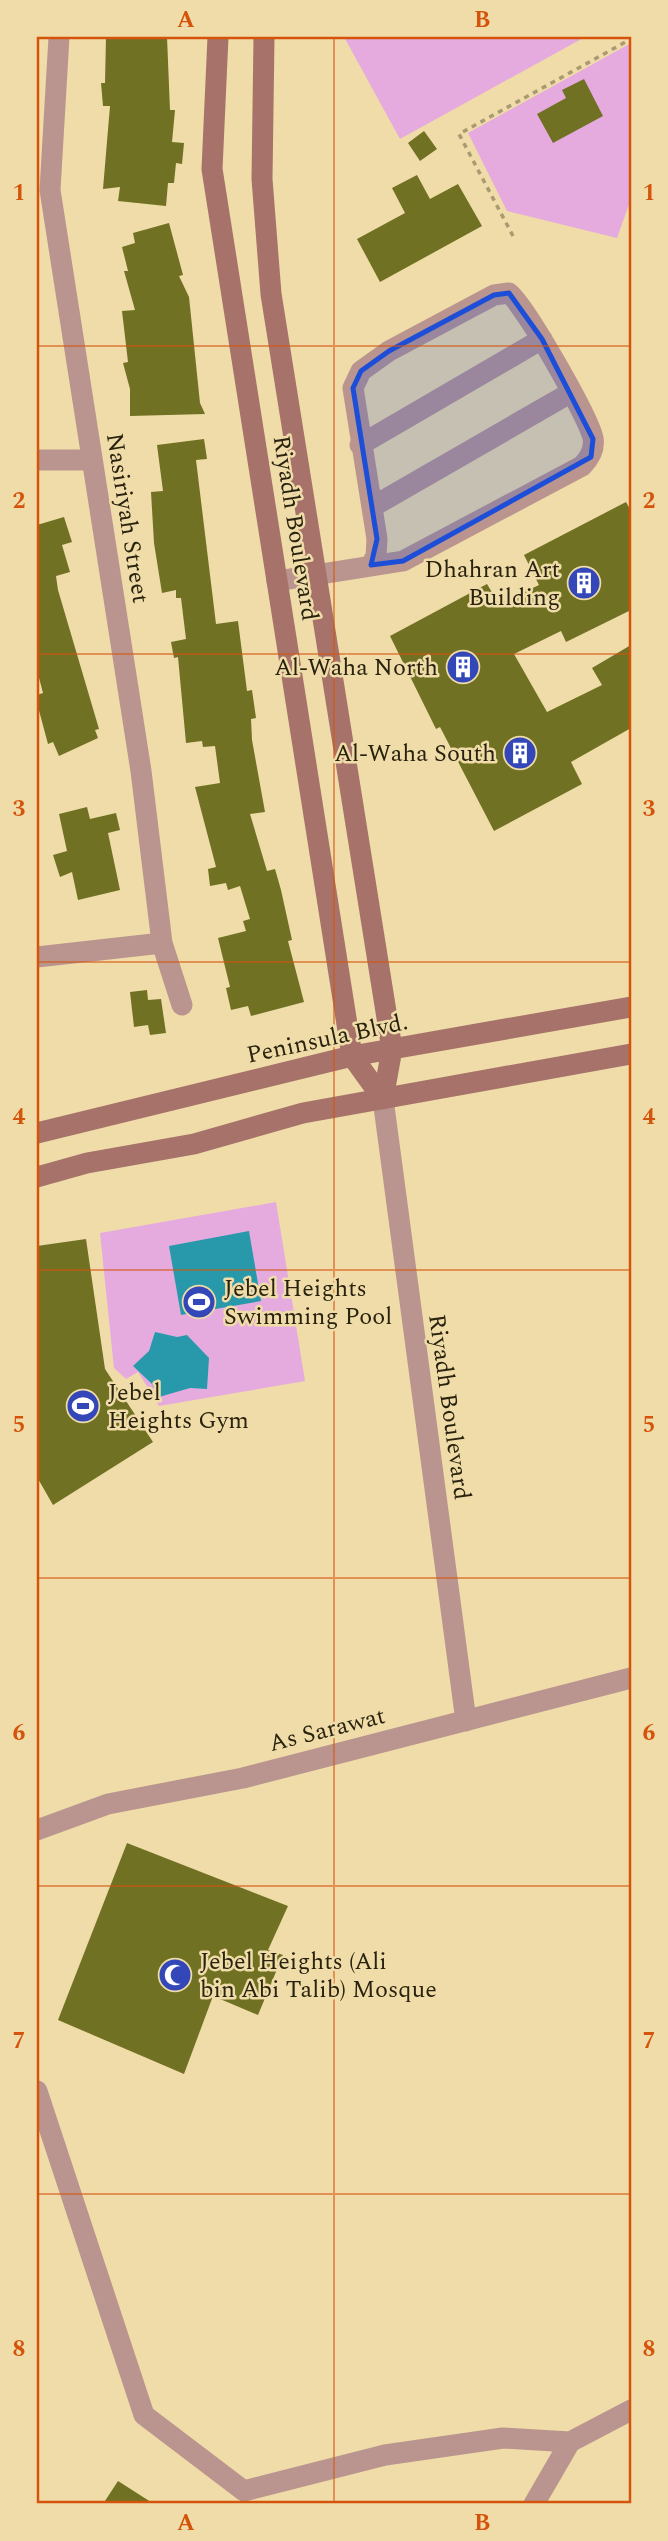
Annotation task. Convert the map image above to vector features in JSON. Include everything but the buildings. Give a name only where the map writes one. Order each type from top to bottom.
[{"type":"main road","name":"Riyadh Boulevard","points":[[218,37],[212,169],[352,1056],[383,1099]]},
{"type":"main road","name":"Riyadh Boulevard","points":[[264,37],[262,179],[271,294],[392,1049],[383,1099]]},
{"type":"main road","name":"Peninsula Blvd.","points":[[37,1133],[352,1056],[631,1007]]},
{"type":"main road","points":[[37,1177],[87,1163],[194,1144],[303,1113],[631,1054]]},
{"type":"street","name":"Nasiriyah Street","points":[[59,37],[44,202],[92,460],[141,771],[162,943],[182,1005]]},
{"type":"street","points":[[277,582],[403,561],[582,466],[591,457],[593,439],[542,339],[519,301],[509,293],[494,295],[389,351],[360,371],[353,388],[377,539],[376,556],[371,565]]},
{"type":"street","points":[[360,444],[542,339]]},
{"type":"street","points":[[372,506],[570,393]]},
{"type":"street","points":[[37,460],[92,460]]},
{"type":"street","points":[[37,957],[162,943]]},
{"type":"street","name":"Riyadh Boulevard","points":[[383,1099],[466,1721]]},
{"type":"street","name":"As Sarawat","points":[[37,1830],[108,1804],[243,1778],[631,1678]]},
{"type":"street","points":[[37,2091],[144,2415],[244,2491],[385,2455],[450,2445],[503,2438],[570,2442],[631,2410]]},
{"type":"street","points":[[534,2504],[570,2442]]},
{"type":"path","points":[[513,236],[459,134],[631,38]]},
{"type":"highlighted area","points":[[509,293],[542,339],[593,439],[591,457],[403,561],[371,565],[377,539],[353,388],[361,371],[389,351],[494,295]]},
{"type":"shaded area","points":[[344,37],[585,37],[400,139]]},
{"type":"shaded area","points":[[631,43],[631,199],[617,238],[507,211],[468,133]]},
{"type":"shaded area","name":"Jebel Heights Swimming Pool","points":[[276,1202],[305,1381],[159,1406],[138,1372],[126,1379],[114,1368],[100,1233]]},
{"type":"water","name":"Jebel Heights Swimming Pool","points":[[249,1231],[261,1301],[181,1315],[169,1246]]},
{"type":"water","points":[[155,1332],[177,1337],[187,1335],[209,1358],[207,1389],[190,1388],[159,1397],[152,1384],[133,1366],[149,1351]]},
{"type":"place","name":"Dhahran Art Building","points":[[584,583]]},
{"type":"place","name":"Al-Waha North","points":[[463,667]]},
{"type":"place","name":"Al-Waha South","points":[[520,753]]},
{"type":"place","name":"Jebel Heights Swimming Pool","points":[[199,1302]]},
{"type":"place","name":"Jebel Heights Gym","points":[[83,1406]]},
{"type":"place","name":"Jebel Heights (Ali bin Abi Talib) Mosque","points":[[175,1975]]}]
